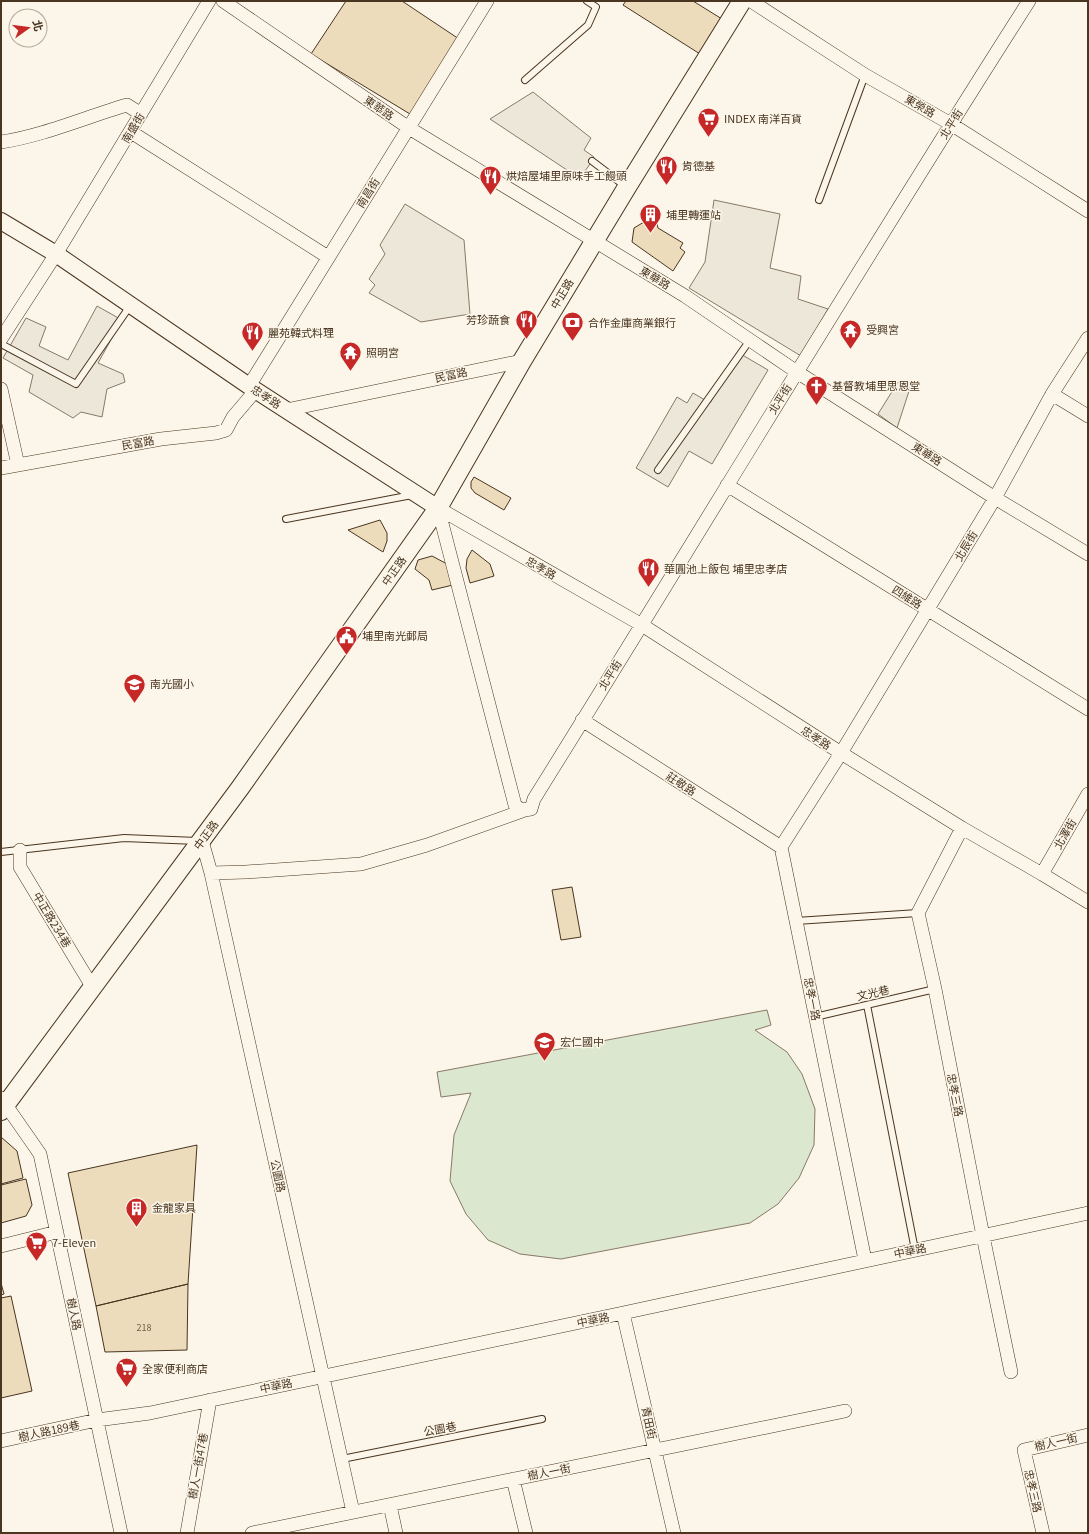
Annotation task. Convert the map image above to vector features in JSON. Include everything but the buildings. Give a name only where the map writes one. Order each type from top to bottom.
[{"type":"main road","name":"中正路","points":[[3,1104],[93,988],[202,841],[438,508],[522,361],[742,1]]},
{"type":"street","name":"南盛街","points":[[1,339],[56,254],[209,1]]},
{"type":"street","name":"東華路","points":[[223,1],[409,128],[685,296],[797,372],[995,498],[1088,554]]},
{"type":"street","name":"南昌街","points":[[252,388],[328,257],[487,1]]},
{"type":"street","name":"東榮路","points":[[751,1],[865,75],[951,124],[1088,211]]},
{"type":"street","name":"北平街","points":[[525,810],[532,809],[534,799],[642,626],[726,485],[1029,1]]},
{"type":"street","points":[[1,142],[22,138],[127,105],[141,114]]},
{"type":"street","points":[[131,132],[328,257]]},
{"type":"street","name":"忠孝路","points":[[1,221],[56,254],[252,388],[416,495],[642,626],[962,828],[1088,902]]},
{"type":"street","name":"北辰街","points":[[841,753],[995,498],[1052,394],[1088,338]]},
{"type":"street","name":"民富路","points":[[286,410],[522,361]]},
{"type":"street","name":"民富路","points":[[1,468],[161,439],[216,433],[226,430],[252,388]]},
{"type":"street","points":[[1,389],[18,465]]},
{"type":"street","points":[[1052,394],[1088,416]]},
{"type":"street","name":"四維路","points":[[726,485],[1088,709]]},
{"type":"street","points":[[438,508],[514,805],[519,809],[525,810]]},
{"type":"street","name":"莊敬路","points":[[582,720],[781,847]]},
{"type":"street","points":[[781,847],[841,753]]},
{"type":"street","name":"北澤街","points":[[1042,874],[1088,794]]},
{"type":"street","points":[[211,872],[246,872],[361,864],[427,845],[525,810]]},
{"type":"street","points":[[918,913],[962,828]]},
{"type":"street","name":"公園路","points":[[202,841],[211,872],[353,1512]]},
{"type":"street","name":"忠孝一路","points":[[781,847],[865,1260]]},
{"type":"street","name":"中正路234巷","points":[[20,850],[20,867],[93,988]]},
{"type":"street","name":"忠孝三路","points":[[918,913],[1011,1372]]},
{"type":"street","name":"樹人路","points":[[3,1104],[40,1154],[121,1533]]},
{"type":"street","name":"中華路","points":[[97,1420],[150,1412],[210,1400],[1088,1213]]},
{"type":"street","points":[[1,1246],[57,1232]]},
{"type":"street","name":"青田街","points":[[623,1313],[674,1533]]},
{"type":"street","name":"樹人一街47巷","points":[[187,1533],[210,1400]]},
{"type":"street","name":"樹人一街","points":[[261,1532],[845,1411]]},
{"type":"street","name":"樹人路189巷","points":[[1,1441],[97,1420]]},
{"type":"street","name":"樹人一街","points":[[1024,1450],[1088,1435]]},
{"type":"street","name":"忠孝三路","points":[[1024,1450],[1043,1533]]},
{"type":"street","points":[[513,1479],[526,1533]]},
{"type":"street","points":[[390,1505],[396,1533]]},
{"type":"lane","points":[[525,80],[588,24],[596,7],[587,1]]},
{"type":"lane","points":[[819,200],[865,75]]},
{"type":"lane","points":[[592,161],[627,187]]},
{"type":"lane","points":[[1,344],[76,384],[131,304]]},
{"type":"lane","points":[[658,470],[750,340]]},
{"type":"lane","points":[[286,518],[416,495]]},
{"type":"lane","points":[[1,852],[124,838],[202,841]]},
{"type":"lane","points":[[796,921],[918,913]]},
{"type":"lane","name":"文光巷","points":[[815,1017],[934,989]]},
{"type":"lane","points":[[867,1005],[915,1250]]},
{"type":"lane","name":"公園巷","points":[[342,1459],[542,1420]]},
{"type":"green space","points":[[767,1010],[771,1025],[755,1030],[787,1052],[802,1074],[815,1109],[814,1145],[799,1178],[778,1204],[750,1223],[561,1259],[520,1254],[488,1240],[466,1214],[450,1181],[454,1135],[471,1093],[441,1097],[437,1072]]},
{"type":"shaded area","points":[[533,92],[591,138],[584,150],[594,157],[579,178],[490,119]]},
{"type":"shaded area","points":[[714,200],[780,214],[770,268],[801,276],[798,299],[828,309],[801,356],[689,288],[705,262]]},
{"type":"shaded area","points":[[405,204],[464,240],[470,314],[421,322],[369,293],[375,285],[369,279],[385,254],[380,245]]},
{"type":"shaded area","points":[[97,306],[122,320],[98,363],[123,374],[125,382],[107,389],[102,417],[81,412],[73,418],[29,392],[33,375],[3,358],[26,318],[46,327],[39,346],[68,360]]},
{"type":"shaded area","points":[[739,353],[768,370],[712,464],[689,451],[668,487],[636,468],[677,397],[687,403],[693,393],[710,403]]},
{"type":"shaded area","points":[[898,382],[910,388],[897,428],[878,414]]},
{"type":"place","name":"INDEX 南洋百貨","points":[[708,138]]},
{"type":"place","name":"肯德基","points":[[667,186]]},
{"type":"place","name":"烘焙屋埔里原味手工饅頭","points":[[490,196]]},
{"type":"place","name":"埔里轉運站","points":[[651,234]]},
{"type":"place","name":"芳珍蔬食","points":[[526,340]]},
{"type":"place","name":"合作金庫商業銀行","points":[[573,342]]},
{"type":"place","name":"受興宮","points":[[850,350]]},
{"type":"place","name":"麗苑韓式料理","points":[[253,352]]},
{"type":"place","name":"照明宮","points":[[350,372]]},
{"type":"place","name":"基督教埔里思恩堂","points":[[816,406]]},
{"type":"place","name":"華圓池上飯包 埔里忠孝店","points":[[648,588]]},
{"type":"place","name":"埔里南光郵局","points":[[346,656]]},
{"type":"place","name":"南光國小","points":[[135,704]]},
{"type":"place","name":"宏仁國中","points":[[544,1062]]},
{"type":"place","name":"金龍家具","points":[[136,1228]]},
{"type":"place","name":"7-Eleven","points":[[36,1262]]},
{"type":"place","name":"全家便利商店","points":[[127,1388]]}]
